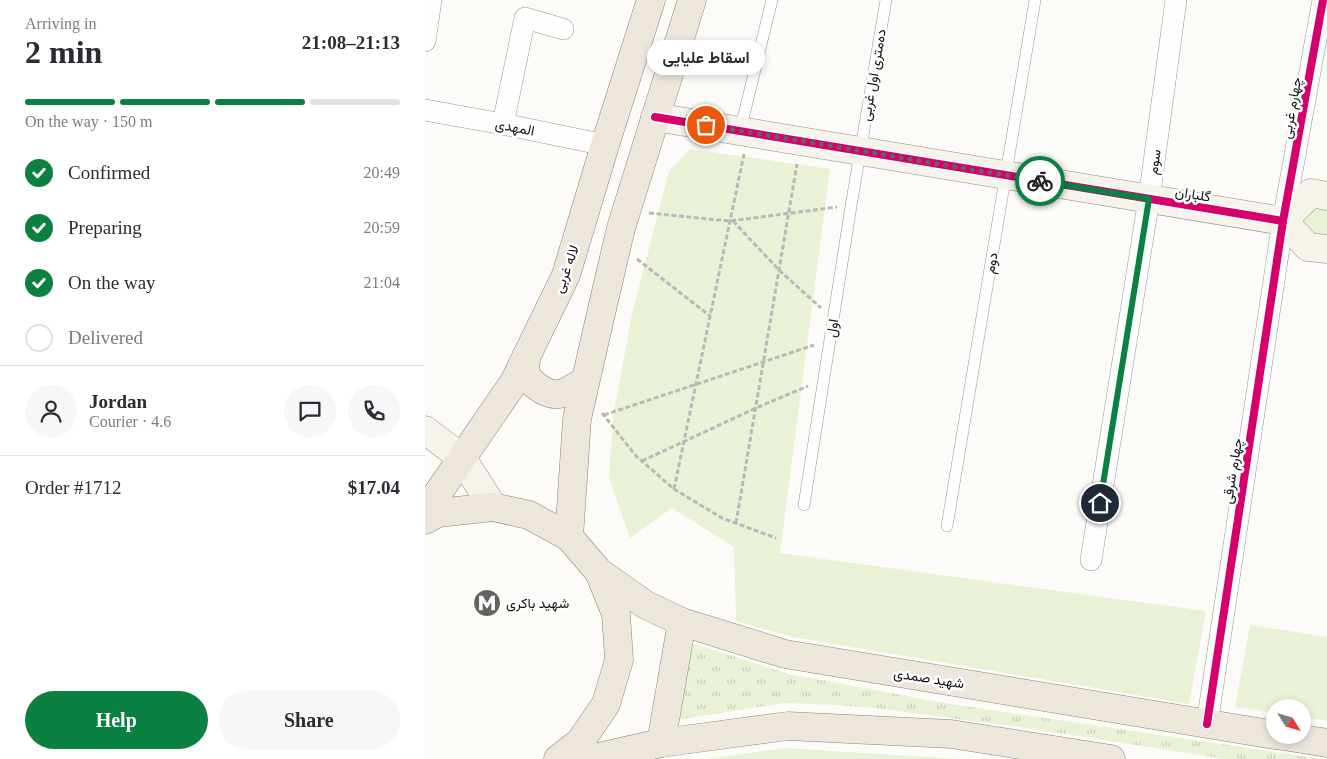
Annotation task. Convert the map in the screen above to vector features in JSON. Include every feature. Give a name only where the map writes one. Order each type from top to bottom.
[{"type":"main road","name":"لاله غربی","points":[[425,512],[514,382],[566,275],[651,0]]},
{"type":"main road","points":[[569,537],[577,419],[584,386],[626,211],[692,0]]},
{"type":"main road","points":[[527,357],[525,375],[533,384],[552,393],[561,394],[584,386]]},
{"type":"main road","points":[[425,520],[438,513],[493,507],[529,515],[569,537],[599,572],[616,614],[619,660],[606,704],[580,742],[558,759]]},
{"type":"main road","name":"شهید صمدی","points":[[599,572],[646,605],[682,622],[785,654],[1266,733]]},
{"type":"main road","points":[[661,743],[682,622]]},
{"type":"main road","points":[[590,759],[661,743],[788,726],[951,734],[1111,759]]},
{"type":"main road","name":"شهید صمدی","points":[[1311,740],[1327,743]]},
{"type":"street","points":[[425,41],[431,0]]},
{"type":"street","name":"سوم","points":[[1091,560],[1149,199],[1176,0]]},
{"type":"street","name":"چهارم غربی","points":[[1283,221],[1323,0]]},
{"type":"street","points":[[503,124],[525,18],[563,28]]},
{"type":"street","name":"المهدی","points":[[425,110],[605,145]]},
{"type":"street","name":"گلباران","points":[[655,117],[1283,221]]},
{"type":"street","points":[[1327,196],[1311,194],[1283,221],[1308,247],[1327,249]]},
{"type":"street","name":"چهارم شرقی","points":[[1207,724],[1283,221]]},
{"type":"street","points":[[425,430],[462,458],[493,507]]},
{"type":"lane","points":[[744,131],[772,0]]},
{"type":"lane","name":"ده‌متری اول غربی","points":[[860,151],[886,0]]},
{"type":"lane","name":"دوم","points":[[947,526],[1035,0]]},
{"type":"lane","name":"اول","points":[[804,505],[860,151]]},
{"type":"path","points":[[674,489],[731,221],[744,131]]},
{"type":"path","points":[[736,523],[801,141]]},
{"type":"path","points":[[626,211],[731,221],[851,206]]},
{"type":"path","points":[[731,221],[779,270],[833,319]]},
{"type":"path","points":[[617,244],[710,316]]},
{"type":"path","points":[[603,415],[830,339]]},
{"type":"path","points":[[642,461],[824,379]]},
{"type":"path","points":[[584,386],[603,415],[636,456],[674,489],[722,518],[776,538]]},
{"type":"green space","points":[[690,149],[830,169],[780,553],[1206,611],[1189,704],[792,637],[736,621],[734,547],[672,508],[630,538],[609,478],[613,417],[632,314],[669,171]]},
{"type":"green space","points":[[1327,197],[1327,248],[1284,221]]},
{"type":"green space","points":[[1250,625],[1327,637],[1327,721],[1311,718],[1311,699],[1266,699],[1266,712],[1235,707]]},
{"type":"green space","points":[[685,641],[789,674],[944,703],[1322,759],[1225,759],[1020,727],[837,705],[785,703],[669,721]]},
{"type":"green space","points":[[785,748],[960,759],[706,759]]},
{"type":"cycle path","points":[[1207,724],[1283,221],[1323,0]]},
{"type":"cycle path","points":[[655,117],[1283,221]]},
{"type":"way so far","points":[[706,125],[1040,181]]},
{"type":"place","name":"اسقاط علیایی","points":[[706,125]]},
{"type":"place","name":"شهید باکری","points":[[487,603]]},
{"type":"route","points":[[1040,181],[1149,199],[1100,503]]}]
